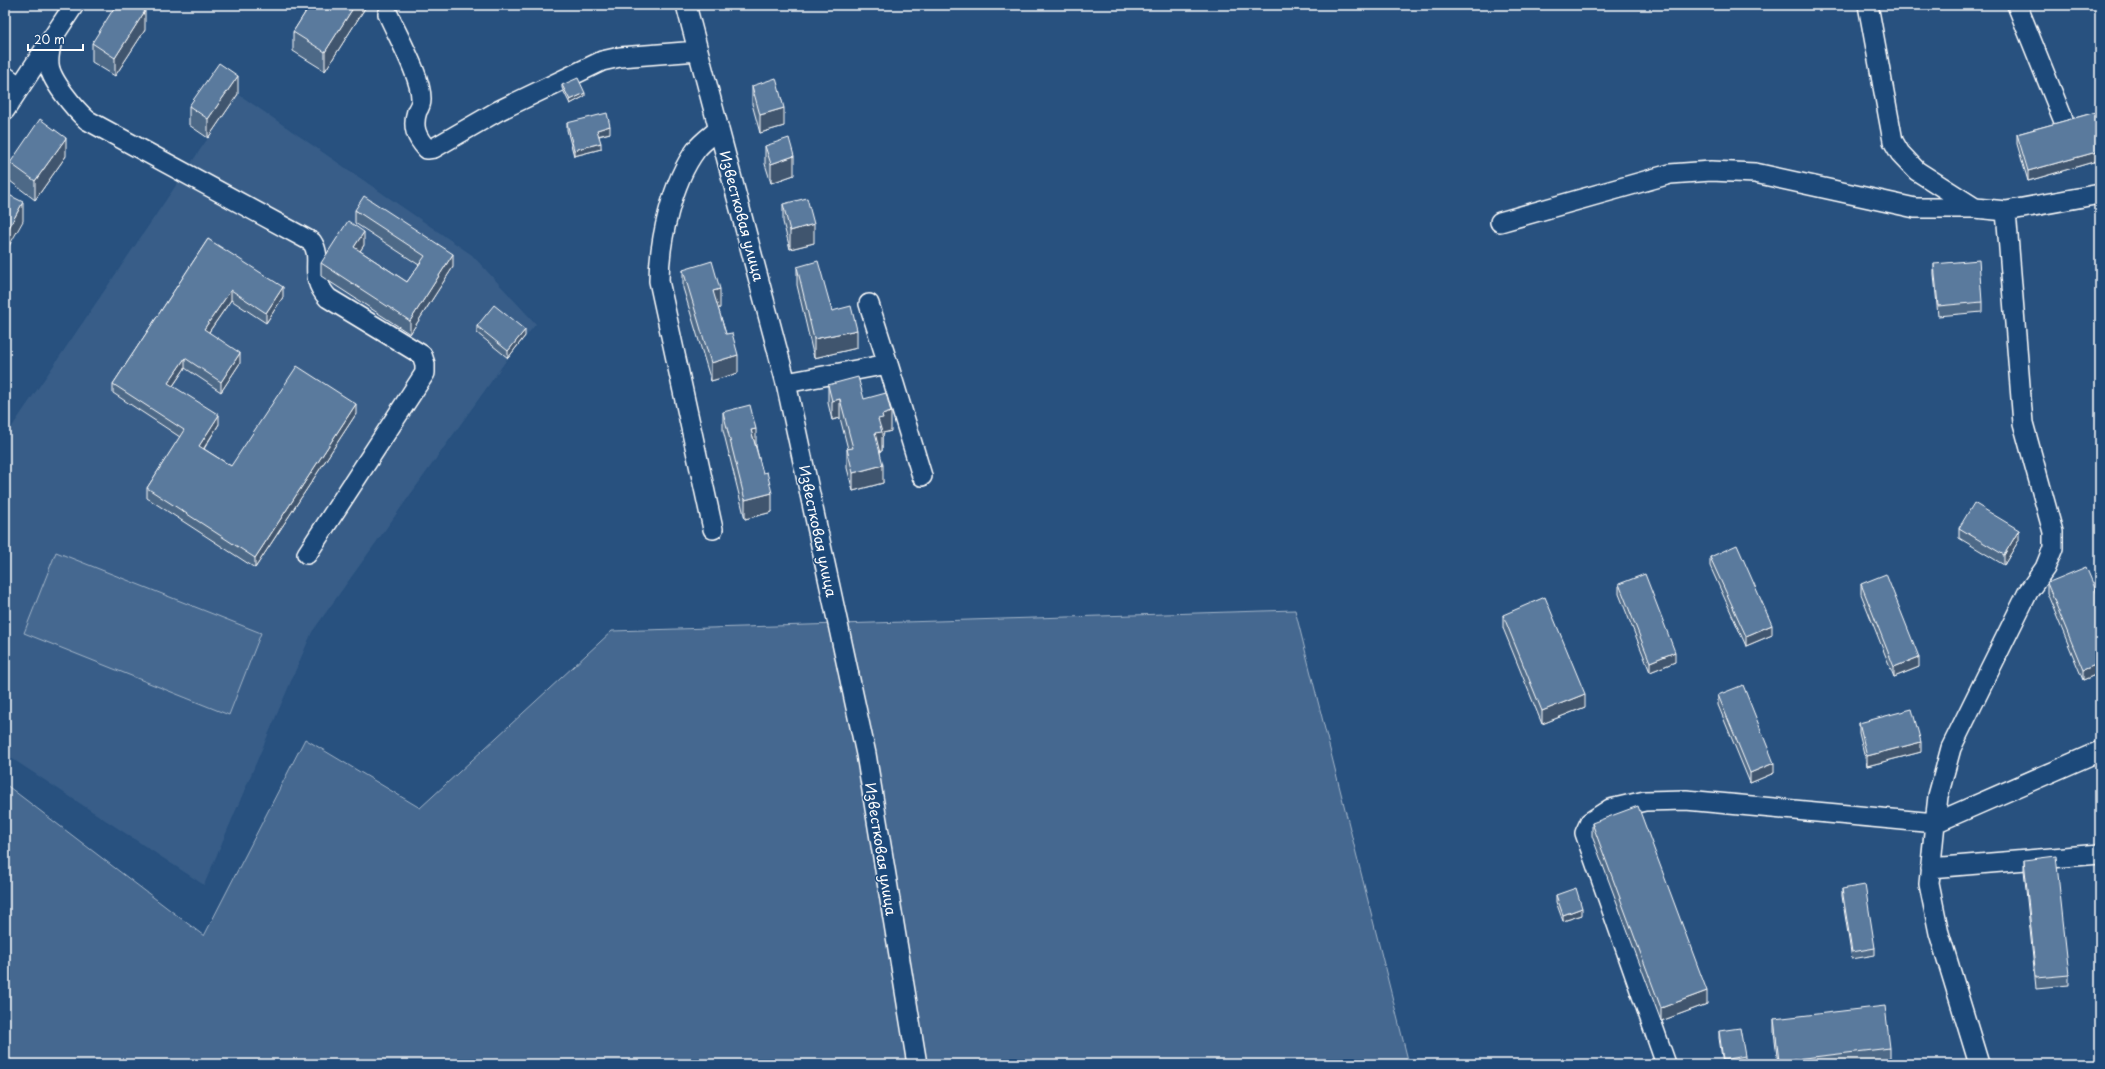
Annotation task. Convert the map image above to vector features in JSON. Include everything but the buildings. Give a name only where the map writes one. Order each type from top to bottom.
[{"type":"street","points":[[5,110],[12,81],[52,39],[74,5]]},
{"type":"street","name":"Известковая улица","points":[[686,5],[786,383],[866,754],[916,1064]]},
{"type":"street","points":[[1868,5],[1893,141],[1900,153],[1917,171],[1975,208]]},
{"type":"street","points":[[2016,5],[2063,119]]},
{"type":"street","points":[[388,14],[417,77],[422,100],[414,120],[415,130],[419,141],[427,150],[434,148],[498,111],[602,61],[620,57],[698,51]]},
{"type":"street","points":[[52,39],[48,65],[62,92],[73,107],[87,120],[312,242],[316,248],[316,279],[322,291],[328,298],[422,355],[426,364],[425,373],[307,554]]},
{"type":"street","points":[[713,529],[659,281],[659,269],[661,246],[680,175],[697,149],[719,129]]},
{"type":"street","points":[[1500,222],[1670,174],[1711,171],[1755,173],[1915,208],[1975,208],[2006,211],[2100,194]]},
{"type":"street","points":[[1979,1064],[1939,933],[1929,884],[1938,796],[1951,748],[2028,592],[2045,568],[2053,548],[2054,532],[2023,423],[2006,211]]},
{"type":"street","points":[[869,304],[922,476]]},
{"type":"street","points":[[786,383],[888,364]]},
{"type":"street","points":[[1666,1064],[1585,833],[1590,822],[1610,809],[1645,801],[1686,800],[1935,823],[2100,751]]},
{"type":"street","points":[[1930,868],[2100,854]]},
{"type":"shaded area","points":[[238,94],[472,255],[536,324],[508,358],[312,632],[204,885],[5,754],[5,437]]},
{"type":"shaded area","points":[[56,552],[261,633],[229,715],[24,633]]},
{"type":"shaded area","points":[[1295,610],[1409,1064],[927,1064],[922,1055],[905,1064],[5,1064],[5,784],[204,936],[305,739],[420,808],[612,631]]}]
